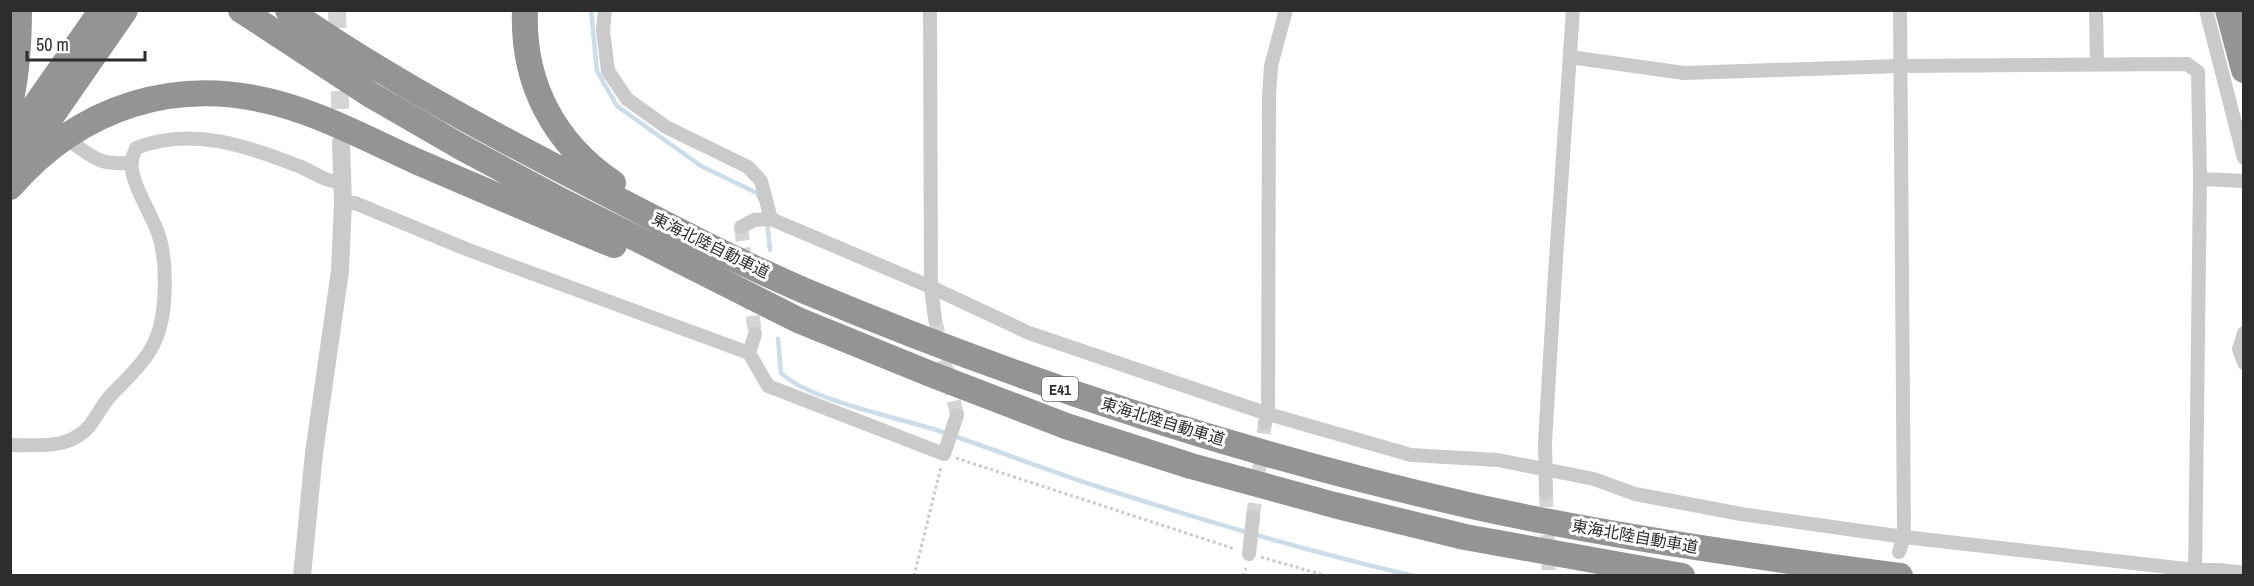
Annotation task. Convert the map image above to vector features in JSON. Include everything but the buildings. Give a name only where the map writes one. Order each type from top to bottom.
[{"type":"highway","points":[[10,104],[16,81],[19,10]]},
{"type":"highway","points":[[10,142],[102,10]]},
{"type":"highway","points":[[10,175],[125,10]]},
{"type":"highway","name":"東海北陸自動車道","points":[[241,10],[371,94],[461,147],[670,257],[798,320],[928,373],[1066,426],[1191,466],[1334,505],[1465,537],[1682,576]]},
{"type":"highway","name":"東海北陸自動車道","points":[[288,10],[385,72],[472,123],[677,231],[802,289],[933,331],[1073,394],[1341,473],[1473,506],[1631,536],[1769,558],[1899,564]]},
{"type":"highway","points":[[525,10],[528,58],[537,89],[549,117],[567,143],[592,169],[629,194],[683,223],[872,311],[933,331]]},
{"type":"highway","points":[[2228,10],[2244,70]]},
{"type":"highway","points":[[10,187],[59,142],[86,124],[118,109],[148,99],[178,93],[210,92],[245,96],[280,104],[321,119],[519,206],[798,320]]},
{"type":"street","points":[[605,10],[603,30],[608,71],[627,99],[666,126],[748,167],[761,181],[766,220]]},
{"type":"street","points":[[930,10],[933,331]]},
{"type":"street","points":[[1266,419],[1269,96],[1271,66],[1286,10]]},
{"type":"street","points":[[1546,493],[1545,469],[1555,274],[1574,10]]},
{"type":"street","points":[[1899,10],[1904,537],[1899,564]]},
{"type":"street","points":[[2096,10],[2097,63]]},
{"type":"street","points":[[2206,10],[2244,158]]},
{"type":"street","points":[[1570,57],[1684,73],[2097,63],[2187,64],[2198,72],[2200,179],[2195,573]]},
{"type":"street","points":[[10,445],[56,445],[74,439],[90,426],[104,402],[132,373],[155,342],[163,310],[164,262],[159,234],[138,188],[131,163],[136,148],[155,141],[208,138],[256,149],[311,171],[333,183],[343,182]]},
{"type":"street","points":[[302,576],[314,453],[340,271],[343,203],[341,143]]},
{"type":"street","points":[[74,144],[100,162],[131,163]]},
{"type":"street","points":[[2200,179],[2244,181]]},
{"type":"street","points":[[343,203],[355,203],[466,249],[749,353],[768,386],[946,450],[956,420]]},
{"type":"street","points":[[741,227],[766,220],[931,287],[1029,333],[1266,419],[1411,455],[1498,460],[1594,479],[1635,494],[1741,514],[1904,537],[2195,573],[2220,570],[2244,573]]},
{"type":"street","points":[[2244,333],[2239,349],[2244,363]]},
{"type":"street","points":[[749,353],[755,334]]},
{"type":"street","points":[[1250,550],[1253,520]]},
{"type":"path","points":[[914,576],[946,450],[1327,576]]},
{"type":"waterway","points":[[591,10],[597,71],[617,106],[701,166],[757,193],[760,199]]},
{"type":"waterway","points":[[767,221],[770,250]]},
{"type":"waterway","points":[[778,339],[781,373],[811,391],[831,399],[933,429],[1175,511],[1294,546],[1414,576]]},
{"type":"tunnel","points":[[337,10],[341,135]]},
{"type":"tunnel","points":[[741,227],[746,267]]},
{"type":"tunnel","points":[[750,295],[755,334]]},
{"type":"tunnel","points":[[935,319],[957,415]]},
{"type":"tunnel","points":[[1253,517],[1265,423]]},
{"type":"tunnel","points":[[1546,493],[1549,576]]}]
